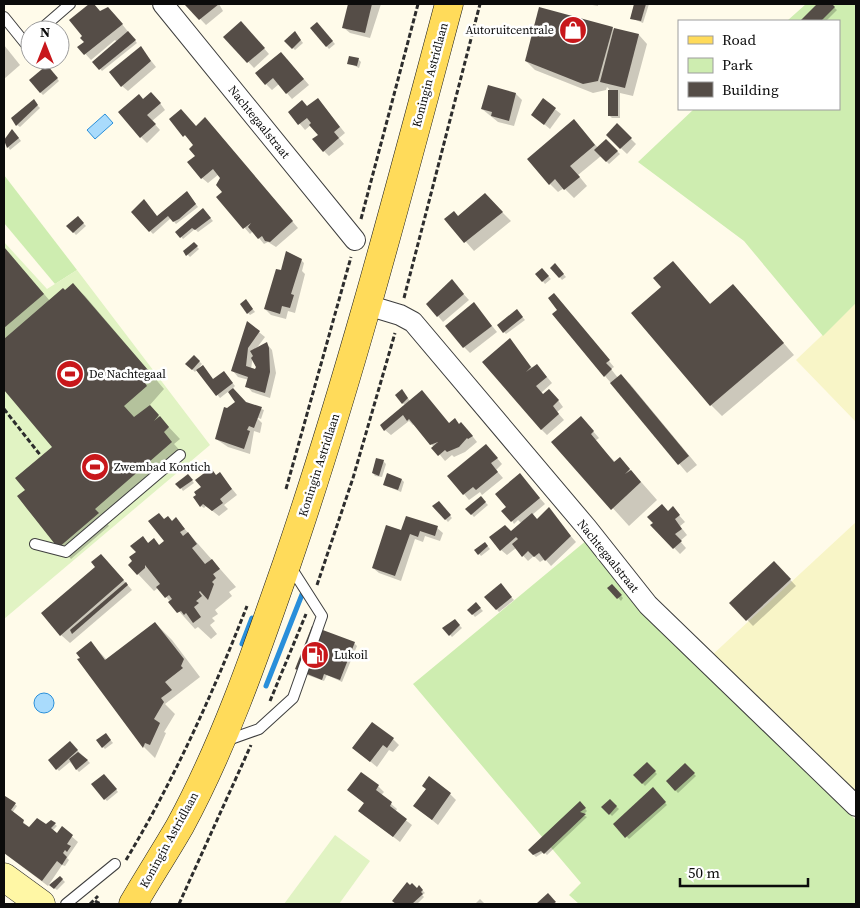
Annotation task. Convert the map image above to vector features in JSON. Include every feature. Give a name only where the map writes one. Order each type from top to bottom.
[{"type":"main road","name":"Koningin Astridlaan","points":[[133,904],[180,825],[220,743],[262,633],[325,453],[449,4]]},
{"type":"street","name":"Nachtegaalstraat","points":[[163,4],[356,240]]},
{"type":"street","name":"Nachtegaalstraat","points":[[367,305],[400,315],[413,322],[654,612],[856,806]]},
{"type":"street","points":[[4,877],[41,904]]},
{"type":"lane","points":[[52,20],[70,4]]},
{"type":"lane","points":[[4,17],[20,37]]},
{"type":"lane","points":[[35,544],[66,552],[180,455]]},
{"type":"lane","points":[[220,743],[259,729],[292,698],[322,616],[287,561]]},
{"type":"lane","points":[[66,904],[120,863]]},
{"type":"path","points":[[285,495],[356,240],[418,4]]},
{"type":"path","points":[[179,904],[259,729],[311,601],[353,478],[400,315],[413,255],[480,4]]},
{"type":"path","points":[[4,410],[41,456]]},
{"type":"path","points":[[120,863],[160,799],[214,685],[249,599]]},
{"type":"path","points":[[90,904],[95,901],[103,889]]},
{"type":"path","points":[[95,901],[100,904]]},
{"type":"shaded area","points":[[856,303],[856,422],[796,360]]},
{"type":"shaded area","points":[[856,522],[856,797],[710,657]]},
{"type":"green space","points":[[806,4],[856,4],[856,303],[823,336],[744,241],[638,162],[693,110],[840,110],[840,20],[788,20]]},
{"type":"green space","points":[[4,175],[77,270],[55,284],[4,223]]},
{"type":"green space","points":[[4,242],[47,289],[77,270],[210,445],[4,619]]},
{"type":"green space","points":[[587,540],[665,634],[856,820],[856,904],[579,904],[569,895],[581,883],[413,684]]},
{"type":"green space","points":[[335,835],[370,861],[339,904],[284,904]]},
{"type":"water","points":[[105,114],[113,123],[95,139],[87,130]]},
{"type":"water","points":[[40,693],[48,693],[54,699],[54,707],[48,713],[40,713],[34,707],[34,699]]},
{"type":"building","points":[[89,4],[94,4],[100,11],[108,7],[123,24],[84,55],[77,47],[84,42],[80,38],[82,36],[69,20]]},
{"type":"building","points":[[186,4],[219,4],[199,20]]},
{"type":"building","points":[[348,4],[372,4],[365,33],[342,28]]},
{"type":"building","points":[[634,4],[646,4],[641,21],[630,19]]},
{"type":"building","points":[[817,4],[832,4],[835,7],[822,20],[801,20]]},
{"type":"building","points":[[539,7],[613,27],[598,81],[583,84],[525,61]]},
{"type":"building","points":[[241,21],[265,48],[247,63],[223,37]]},
{"type":"building","points":[[317,22],[333,41],[326,47],[310,28]]},
{"type":"building","points":[[614,28],[639,34],[625,88],[600,82]]},
{"type":"building","points":[[128,31],[136,40],[99,70],[92,62]]},
{"type":"building","points":[[295,31],[301,40],[292,49],[284,41]]},
{"type":"building","points":[[141,46],[151,61],[121,87],[109,72]]},
{"type":"building","points":[[281,52],[304,79],[286,94],[273,78],[265,85],[255,73]]},
{"type":"building","points":[[349,56],[359,58],[357,66],[347,64]]},
{"type":"building","points":[[41,70],[51,70],[58,78],[40,93],[29,80]]},
{"type":"building","points":[[488,85],[516,93],[509,121],[491,116],[492,112],[481,109]]},
{"type":"building","points":[[608,90],[618,90],[618,116],[608,116]]},
{"type":"building","points":[[151,92],[161,103],[147,115],[156,124],[140,138],[118,112],[139,94],[143,99]]},
{"type":"building","points":[[318,98],[340,127],[334,132],[339,138],[323,152],[312,139],[318,135],[309,125],[311,123],[307,118],[298,125],[288,112],[302,100],[307,106]]},
{"type":"building","points":[[543,98],[556,108],[544,125],[531,115]]},
{"type":"building","points":[[34,99],[38,105],[16,126],[11,118]]},
{"type":"building","points":[[181,109],[196,126],[205,117],[293,221],[270,242],[265,241],[262,236],[258,239],[248,227],[251,223],[243,229],[216,197],[222,192],[216,185],[220,178],[213,169],[201,179],[187,162],[195,156],[189,149],[193,145],[185,135],[183,137],[169,119]]},
{"type":"building","points":[[574,119],[595,145],[570,166],[580,177],[564,190],[555,179],[549,185],[527,159]]},
{"type":"building","points":[[617,123],[632,138],[620,149],[606,135]]},
{"type":"building","points":[[12,129],[19,138],[7,148],[4,140]]},
{"type":"building","points":[[606,139],[618,151],[606,162],[594,150]]},
{"type":"building","points":[[187,191],[196,204],[179,219],[173,222],[168,216],[149,232],[131,212],[144,199],[157,216]]},
{"type":"building","points":[[485,193],[503,212],[464,243],[444,219],[454,211],[458,216]]},
{"type":"building","points":[[203,208],[211,218],[195,230],[192,228],[180,238],[175,232]]},
{"type":"building","points":[[78,216],[84,223],[73,233],[66,226]]},
{"type":"building","points":[[194,242],[198,246],[186,256],[183,251]]},
{"type":"building","points":[[4,247],[44,294],[4,328]]},
{"type":"building","points":[[286,251],[302,259],[291,294],[294,295],[290,308],[282,306],[280,314],[264,309],[276,269],[281,270]]},
{"type":"building","points":[[673,261],[710,304],[733,284],[784,343],[710,406],[631,313],[661,287],[653,278]]},
{"type":"building","points":[[555,263],[564,274],[559,278],[550,268]]},
{"type":"building","points":[[542,268],[549,276],[542,282],[535,274]]},
{"type":"building","points":[[452,279],[464,294],[437,317],[426,304]]},
{"type":"building","points":[[73,283],[154,377],[145,383],[147,386],[124,406],[134,417],[150,405],[159,415],[154,421],[160,416],[169,427],[164,432],[172,442],[95,509],[99,513],[58,548],[17,496],[25,490],[15,478],[52,447],[4,390],[4,339],[63,288],[65,290]]},
{"type":"building","points":[[554,293],[610,360],[606,363],[612,369],[604,377],[552,314],[557,310],[548,298]]},
{"type":"building","points":[[246,299],[253,309],[247,314],[240,304]]},
{"type":"building","points":[[474,302],[492,326],[463,348],[445,326]]},
{"type":"building","points":[[517,309],[523,317],[503,333],[497,325]]},
{"type":"building","points":[[247,321],[260,331],[248,348],[246,366],[255,369],[256,367],[251,358],[253,356],[250,351],[267,342],[269,348],[270,372],[265,393],[245,387],[248,377],[231,371]]},
{"type":"building","points":[[510,338],[531,367],[526,372],[537,364],[547,377],[536,386],[543,394],[549,389],[559,400],[553,406],[559,414],[541,430],[482,362]]},
{"type":"building","points":[[194,355],[200,361],[192,370],[185,364]]},
{"type":"building","points":[[203,365],[213,379],[224,371],[233,383],[216,396],[196,370]]},
{"type":"building","points":[[621,374],[689,456],[678,465],[610,383]]},
{"type":"building","points":[[233,388],[246,402],[262,407],[254,428],[249,426],[247,430],[250,431],[244,449],[215,439],[224,407],[227,408],[235,402],[228,392]]},
{"type":"building","points":[[402,389],[408,398],[402,404],[395,395]]},
{"type":"building","points":[[422,390],[449,423],[455,418],[473,436],[467,438],[459,447],[447,452],[445,450],[438,456],[431,448],[438,442],[430,445],[409,419],[407,421],[403,415],[384,431],[380,425]]},
{"type":"building","points":[[581,416],[594,431],[591,434],[614,462],[620,457],[630,469],[625,474],[631,470],[641,482],[611,510],[551,442]]},
{"type":"building","points":[[486,444],[498,458],[491,463],[498,472],[476,490],[473,487],[463,495],[447,476]]},
{"type":"building","points":[[376,458],[384,460],[379,476],[372,473]]},
{"type":"building","points":[[211,468],[216,475],[220,472],[232,489],[220,499],[223,503],[212,511],[203,504],[200,507],[193,497],[196,495],[194,492],[201,487],[195,480]]},
{"type":"building","points":[[387,473],[402,479],[398,490],[383,485]]},
{"type":"building","points":[[520,473],[540,498],[511,522],[501,511],[506,507],[495,494]]},
{"type":"building","points":[[188,474],[193,480],[180,489],[175,484]]},
{"type":"building","points":[[481,496],[486,502],[471,515],[465,509]]},
{"type":"building","points":[[439,501],[451,515],[445,520],[432,506]]},
{"type":"building","points":[[662,504],[668,511],[673,506],[680,515],[675,519],[682,529],[675,534],[682,541],[673,549],[650,525],[653,523],[647,517]]},
{"type":"building","points":[[549,507],[571,536],[545,561],[539,553],[534,557],[528,551],[522,557],[512,544],[518,539],[516,537],[500,551],[489,537],[505,525],[511,531],[532,513],[537,519]]},
{"type":"building","points":[[159,513],[164,519],[168,516],[172,521],[176,517],[185,529],[180,532],[183,536],[188,532],[197,544],[192,548],[205,564],[212,559],[220,569],[213,574],[216,578],[212,582],[214,584],[208,600],[199,592],[202,596],[196,601],[199,603],[194,607],[201,617],[193,623],[186,613],[184,615],[181,611],[177,613],[168,602],[172,599],[169,595],[165,598],[156,587],[160,584],[145,565],[145,568],[137,575],[128,565],[132,561],[129,557],[136,552],[130,546],[143,536],[148,543],[154,538],[159,545],[164,541],[148,521]]},
{"type":"building","points":[[406,516],[438,526],[435,536],[420,531],[418,537],[410,534],[395,576],[372,568],[386,525],[401,530]]},
{"type":"building","points":[[485,542],[488,546],[478,555],[474,550]]},
{"type":"building","points":[[101,554],[124,580],[60,636],[41,613],[95,567],[91,562]]},
{"type":"building","points":[[774,561],[791,579],[746,621],[729,603]]},
{"type":"building","points":[[126,582],[128,585],[72,634],[70,630]]},
{"type":"building","points":[[501,583],[512,597],[496,610],[484,597]]},
{"type":"building","points":[[612,584],[622,595],[617,599],[607,588]]},
{"type":"building","points":[[476,602],[481,608],[472,615],[467,610]]},
{"type":"building","points":[[455,619],[460,625],[449,636],[442,628]]},
{"type":"building","points":[[155,622],[184,659],[181,666],[183,668],[165,682],[172,690],[161,698],[164,702],[154,719],[160,723],[150,745],[145,743],[143,748],[77,659],[80,658],[76,653],[91,641],[105,660]]},
{"type":"building","points":[[312,626],[355,642],[340,680],[324,674],[322,680],[295,669]]},
{"type":"building","points":[[372,722],[394,738],[387,748],[383,745],[370,762],[352,748]]},
{"type":"building","points":[[106,733],[111,740],[102,748],[96,740]]},
{"type":"building","points":[[70,741],[78,750],[56,770],[48,760]]},
{"type":"building","points":[[78,752],[88,760],[76,770],[69,759]]},
{"type":"building","points":[[647,762],[656,771],[642,784],[633,775]]},
{"type":"building","points":[[685,763],[695,773],[675,791],[666,781]]},
{"type":"building","points":[[361,772],[379,785],[376,790],[392,802],[390,806],[407,819],[393,837],[358,811],[364,803],[347,790]]},
{"type":"building","points":[[104,774],[117,789],[104,800],[91,784]]},
{"type":"building","points":[[429,776],[451,793],[432,820],[413,806],[426,789],[422,786]]},
{"type":"building","points":[[653,787],[666,802],[625,838],[613,824]]},
{"type":"building","points":[[5,796],[16,803],[11,810],[24,820],[23,823],[29,827],[37,818],[46,824],[51,820],[56,823],[51,828],[57,833],[62,826],[73,835],[67,844],[71,846],[67,852],[65,850],[63,853],[67,857],[62,865],[57,861],[42,881],[4,853]]},
{"type":"building","points":[[610,799],[617,806],[609,815],[601,807]]},
{"type":"building","points":[[580,801],[586,808],[580,812],[586,814],[544,854],[541,851],[533,855],[528,850]]},
{"type":"building","points":[[60,876],[63,879],[54,889],[49,885]]},
{"type":"building","points":[[407,882],[410,885],[412,883],[417,888],[419,885],[423,890],[421,892],[423,894],[412,904],[396,904],[392,901]]},
{"type":"building","points":[[548,893],[556,902],[553,904],[536,904]]},
{"type":"waterway","points":[[266,686],[303,592]]},
{"type":"waterway","points":[[242,644],[252,618]]},
{"type":"place","name":"Autoruitcentrale","points":[[573,30]]},
{"type":"place","name":"De Nachtegaal","points":[[70,374]]},
{"type":"place","name":"Zwembad Kontich","points":[[95,467]]},
{"type":"place","name":"Lukoil","points":[[315,655]]}]
